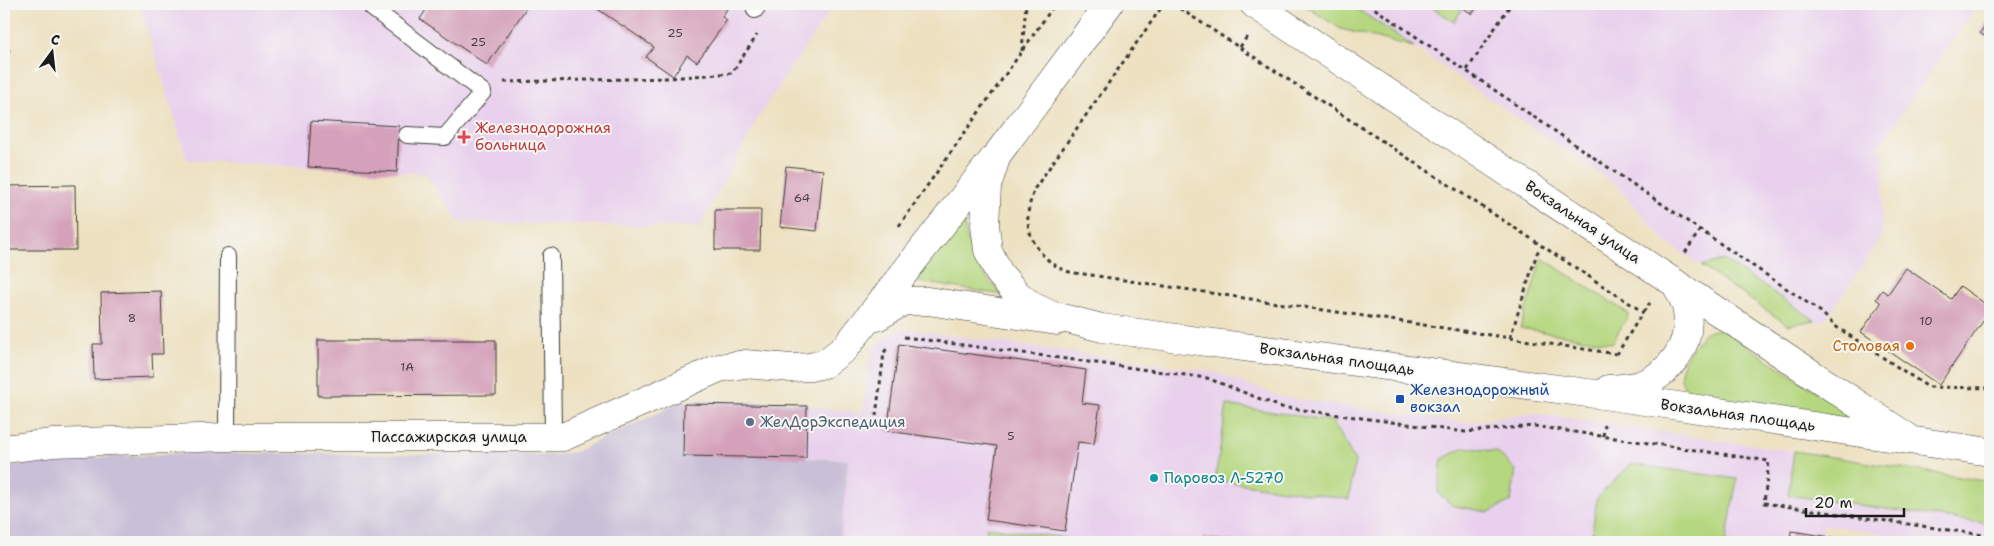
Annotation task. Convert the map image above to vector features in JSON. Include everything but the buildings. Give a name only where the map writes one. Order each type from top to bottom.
[{"type":"street","name":"Пассажирская улица","points":[[4,449],[53,443],[227,437],[563,437],[720,368],[745,364],[792,368],[824,364],[845,348],[863,326],[997,155],[1109,4]]},
{"type":"street","name":"Вокзальная улица","points":[[1254,4],[1912,441]]},
{"type":"street","name":"Вокзальная площадь","points":[[997,155],[987,186],[985,226],[988,250],[999,273],[1017,294],[1032,306],[1051,315],[1102,328],[1567,390],[1990,452]]},
{"type":"street","points":[[1567,390],[1610,389],[1640,385],[1665,370],[1682,349],[1688,324],[1687,310],[1675,283]]},
{"type":"street","points":[[863,326],[904,301],[928,301],[1102,328]]},
{"type":"lane","points":[[375,4],[372,8],[483,92],[445,137],[407,135]]},
{"type":"lane","points":[[227,437],[228,256]]},
{"type":"lane","points":[[551,256],[553,437]]},
{"type":"path","points":[[1022,52],[1026,4]]},
{"type":"path","points":[[894,232],[1056,4]]},
{"type":"path","points":[[1168,4],[1161,8],[1035,188],[1029,206],[1028,224],[1035,245],[1048,260],[1064,270],[1084,274],[1617,354],[1643,312],[1172,4]]},
{"type":"path","points":[[1368,4],[1821,312],[1836,326],[1928,387],[1990,388]]},
{"type":"path","points":[[1467,70],[1511,4]]},
{"type":"path","points":[[471,83],[669,78],[732,73],[758,35]]},
{"type":"path","points":[[1510,338],[1537,253],[1542,246]]},
{"type":"path","points":[[899,338],[905,337],[1207,378],[1280,406],[1319,412],[1465,432],[1534,426],[1770,461],[1764,503],[1990,536]]},
{"type":"path","points":[[876,416],[884,353],[888,346]]},
{"type":"shaded area","name":"Железнодорожная больница","points":[[140,4],[834,4],[761,113],[699,227],[459,222],[427,174],[187,160]]},
{"type":"shaded area","points":[[1302,4],[1978,4],[1877,149],[1884,155],[1881,239],[1825,320],[1788,325],[1666,242],[1616,185],[1414,47],[1341,29]]},
{"type":"shaded area","points":[[903,329],[1215,372],[1281,397],[1465,423],[1531,413],[1794,451],[1788,495],[1990,524],[1990,542],[1939,542],[1824,525],[1821,542],[1726,542],[1736,479],[1592,533],[1659,542],[1241,542],[1203,537],[1202,542],[1064,542],[1065,539],[990,539],[993,542],[840,542],[848,460],[806,458],[807,406],[863,413],[870,358],[872,352],[884,338]],"holes":[[[899,344],[1086,370],[1082,403],[1100,406],[1094,444],[1078,442],[1065,530],[987,520],[997,446],[888,431]]]},
{"type":"shaded area","points":[[683,401],[807,403],[806,458],[848,460],[840,542],[4,542],[4,467],[52,460],[186,453],[557,455],[575,452]]},
{"type":"green space","points":[[1302,4],[1350,4],[1414,47],[1341,29]]},
{"type":"green space","points":[[1427,4],[1457,4],[1463,8],[1454,22]]},
{"type":"green space","points":[[962,214],[970,248],[980,269],[1004,295],[913,281]]},
{"type":"green space","points":[[1542,258],[1629,314],[1612,343],[1520,328]]},
{"type":"green space","points":[[1724,260],[1815,320],[1788,325],[1701,266]]},
{"type":"green space","points":[[1721,329],[1867,425],[1693,395],[1681,380],[1682,368],[1692,347],[1702,336],[1710,331]]},
{"type":"green space","points":[[1227,405],[1333,421],[1355,461],[1349,499],[1215,480]]},
{"type":"green space","points":[[1465,447],[1497,452],[1516,470],[1511,501],[1489,512],[1453,506],[1438,493],[1442,459]]},
{"type":"green space","points":[[1794,451],[1990,482],[1990,524],[1788,495]]},
{"type":"green space","points":[[1631,464],[1737,479],[1726,542],[1659,542],[1592,533],[1597,498]]},
{"type":"green space","points":[[986,527],[1065,538],[1064,542],[993,542],[987,533]]},
{"type":"place","name":"Железнодорожная больница","points":[[464,137]]},
{"type":"place","name":"Столовая","points":[[1910,346]]},
{"type":"place","name":"Железнодорожный вокзал","points":[[1400,399]]},
{"type":"place","name":"ЖелДорЭкспедиция","points":[[750,422]]},
{"type":"place","name":"Паровоз Л-5270","points":[[1154,478]]}]
